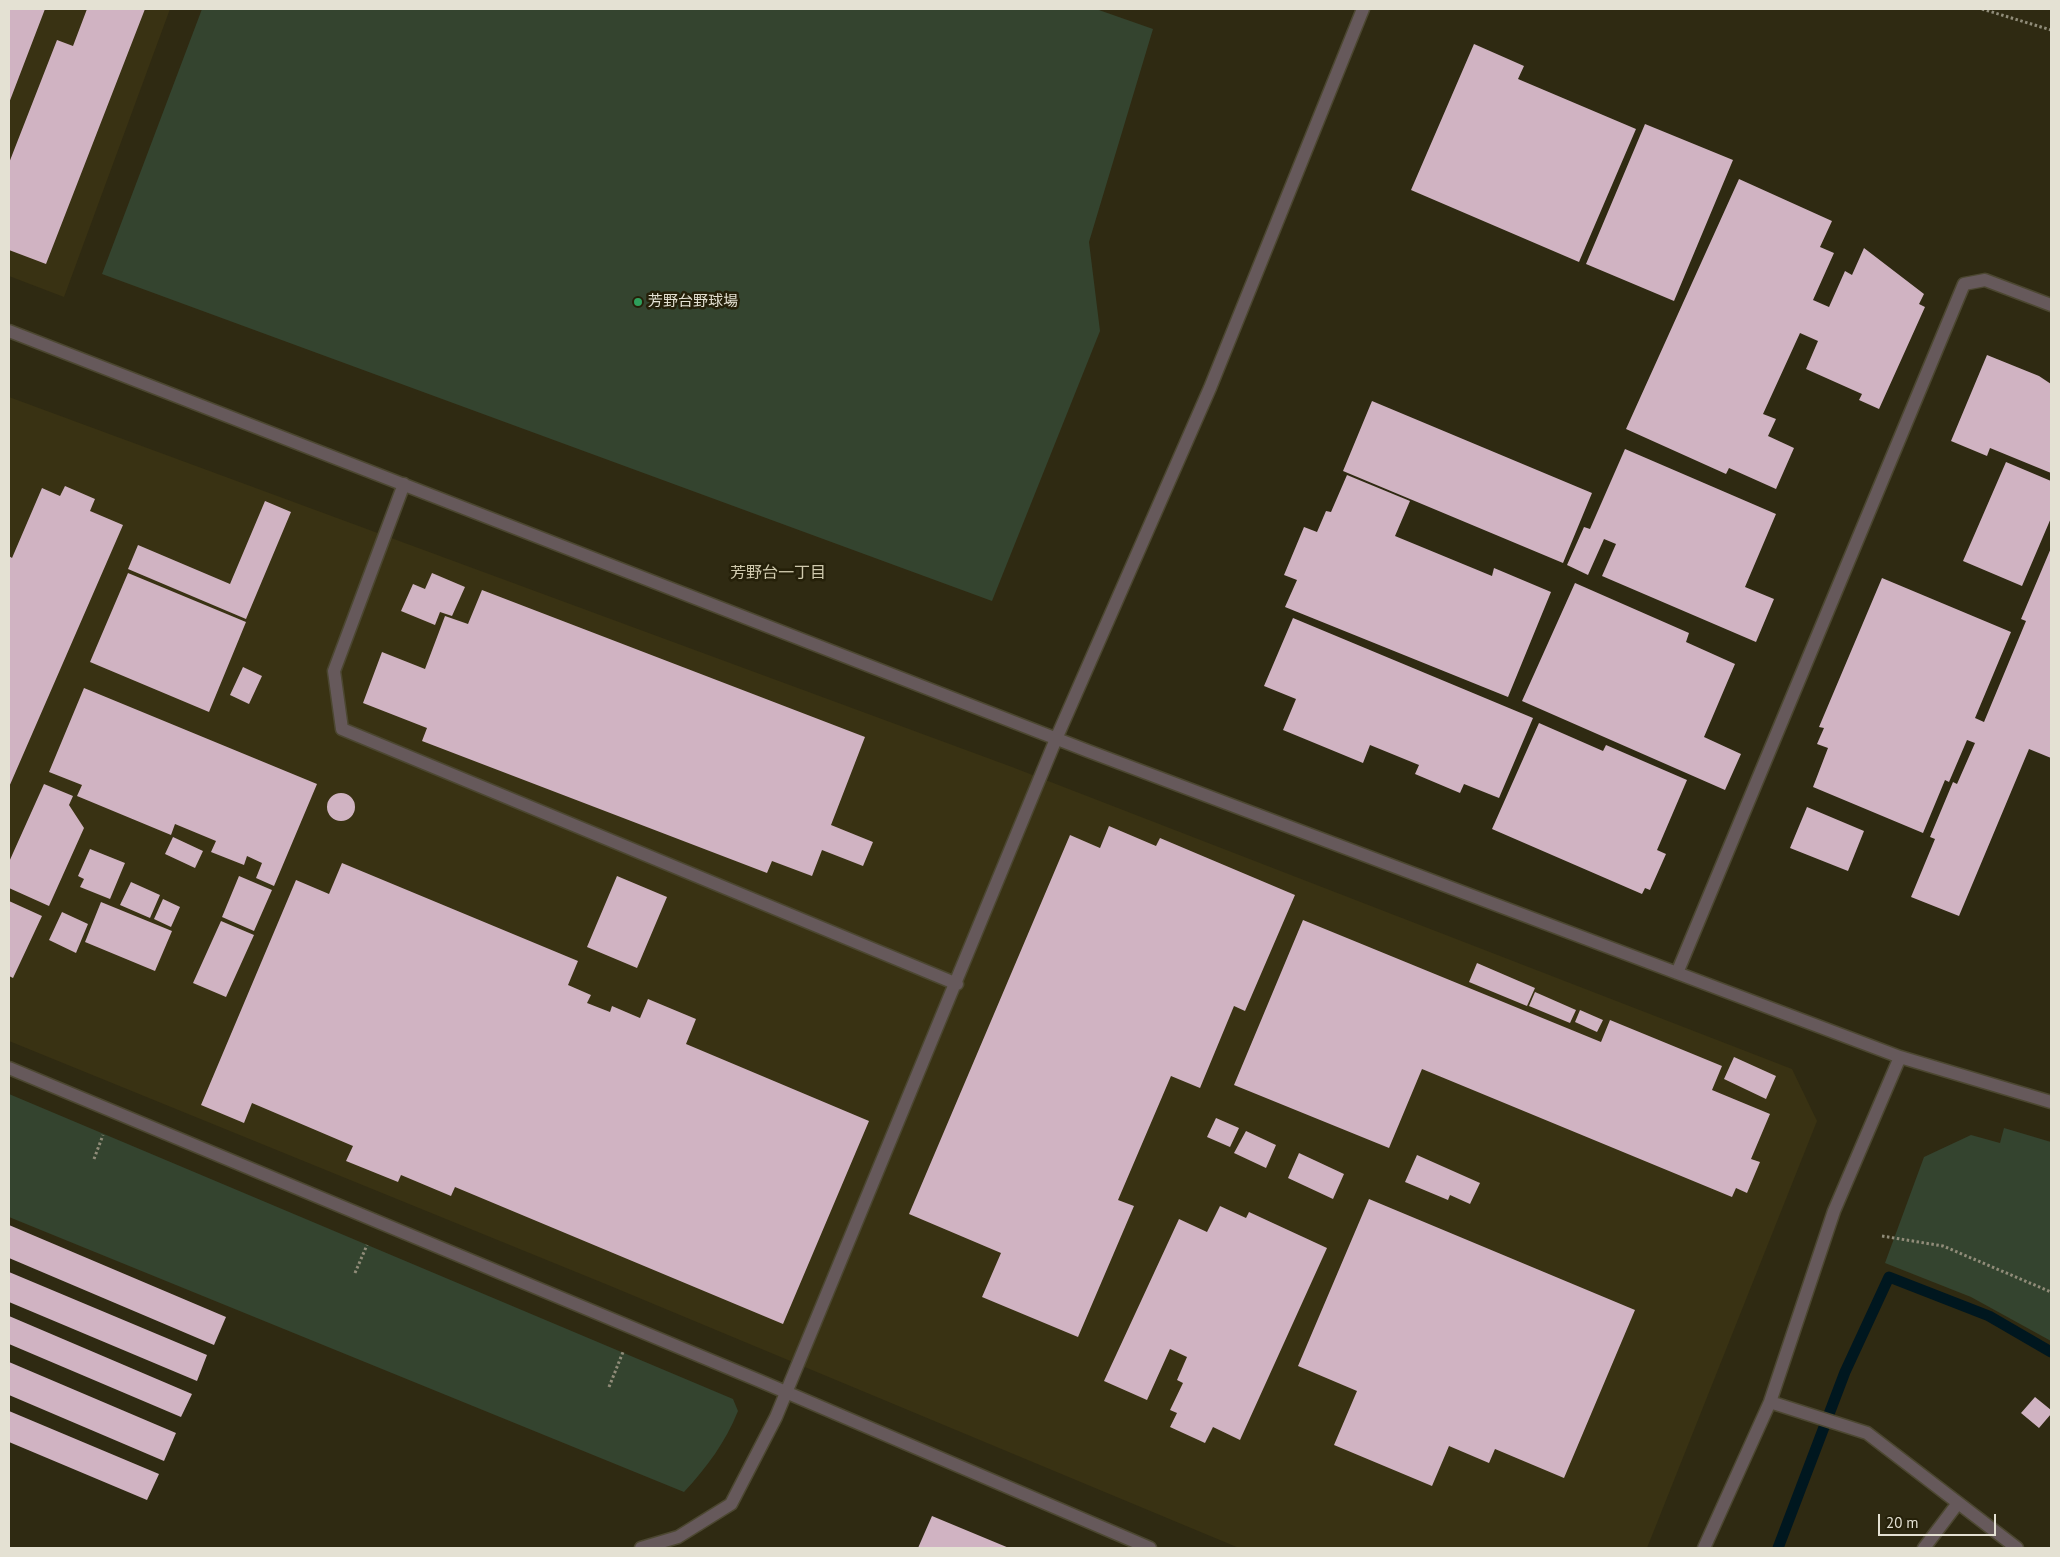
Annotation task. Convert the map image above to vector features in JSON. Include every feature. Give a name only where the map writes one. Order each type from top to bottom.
[{"type":"street","points":[[641,1548],[678,1537],[731,1504],[762,1449],[788,1393],[957,984],[1056,738],[1210,388],[1363,9]]},
{"type":"street","points":[[1677,973],[1964,284],[1985,280],[2051,305]]},
{"type":"street","points":[[9,331],[1056,738],[1677,973],[1900,1057],[2051,1102]]},
{"type":"street","points":[[404,484],[334,671],[342,729],[957,984]]},
{"type":"street","points":[[1704,1548],[1770,1402],[1834,1211],[1900,1057]]},
{"type":"street","points":[[9,1068],[788,1393],[1150,1548]]},
{"type":"street","points":[[1770,1402],[1867,1433],[2017,1548]]},
{"type":"street","points":[[1924,1548],[1958,1503]]},
{"type":"path","points":[[1982,9],[2051,30]]},
{"type":"path","points":[[1882,1236],[1943,1246],[2051,1292]]},
{"type":"path","points":[[609,1387],[632,1328]]},
{"type":"shaded area","points":[[9,9],[170,9],[64,297],[9,276]]},
{"type":"shaded area","points":[[9,397],[1012,767],[1792,1069],[1817,1121],[1647,1548],[1239,1548],[608,1285],[9,1041]]},
{"type":"green space","name":"芳野台野球場","points":[[202,9],[1096,9],[1153,29],[1089,242],[1100,331],[992,601],[102,274]]},
{"type":"green space","points":[[9,1094],[733,1399],[738,1411],[733,1423],[715,1454],[684,1492],[9,1217]]},
{"type":"green space","points":[[2004,1128],[2051,1142],[2051,1341],[1971,1297],[1885,1263],[1924,1157],[1971,1135],[2000,1143]]},
{"type":"building","points":[[9,9],[45,9],[9,103]]},
{"type":"building","points":[[87,9],[145,9],[46,264],[9,250],[9,163],[57,40],[73,46]]},
{"type":"building","points":[[1474,44],[1524,66],[1518,79],[1636,129],[1579,262],[1411,190]]},
{"type":"building","points":[[1645,124],[1733,160],[1674,301],[1586,264]]},
{"type":"building","points":[[1739,179],[1832,221],[1820,247],[1834,253],[1813,300],[1829,307],[1845,271],[1852,275],[1864,248],[1924,294],[1919,304],[1925,307],[1879,409],[1859,400],[1862,394],[1806,369],[1818,341],[1800,333],[1763,414],[1776,419],[1768,436],[1794,448],[1776,489],[1729,468],[1726,474],[1626,429]]},
{"type":"building","points":[[1987,355],[2039,376],[2051,384],[2051,473],[1990,448],[1987,456],[1951,441]]},
{"type":"building","points":[[1372,401],[1592,493],[1563,563],[1343,471]]},
{"type":"building","points":[[1625,449],[1776,514],[1745,587],[1774,599],[1756,642],[1602,576],[1616,544],[1604,539],[1588,575],[1567,565],[1584,527],[1590,529]]},
{"type":"building","points":[[2006,462],[2051,481],[2051,518],[2022,586],[1963,561]]},
{"type":"building","points":[[1347,475],[1410,501],[1395,536],[1492,576],[1494,568],[1551,592],[1508,697],[1285,607],[1297,580],[1284,575],[1304,527],[1317,532],[1326,511],[1331,512]]},
{"type":"building","points":[[65,486],[95,499],[90,511],[123,525],[9,787],[9,556],[12,558],[42,488],[60,496]]},
{"type":"building","points":[[265,501],[291,512],[246,619],[128,569],[138,545],[230,584]]},
{"type":"building","points":[[2051,548],[2051,758],[2029,749],[1959,916],[1911,897],[1935,839],[1930,837],[1953,782],[1957,784],[1975,743],[1967,740],[1949,782],[1945,780],[1923,833],[1813,787],[1828,748],[1817,744],[1824,728],[1819,727],[1882,578],[2011,632],[1975,718],[1984,722],[2026,621],[2021,619]]},
{"type":"building","points":[[128,573],[246,622],[209,712],[90,662]]},
{"type":"building","points":[[432,573],[465,587],[452,616],[440,612],[435,625],[401,611],[413,584],[425,589]]},
{"type":"building","points":[[1575,583],[1689,633],[1686,642],[1735,664],[1704,737],[1741,754],[1725,790],[1522,701]]},
{"type":"building","points":[[482,590],[865,737],[831,825],[873,842],[863,866],[822,850],[812,876],[772,861],[767,873],[422,741],[427,728],[363,703],[382,652],[425,669],[445,616],[468,624]]},
{"type":"building","points":[[1293,618],[1533,718],[1499,798],[1464,784],[1460,793],[1415,774],[1419,765],[1370,745],[1363,763],[1283,730],[1296,699],[1264,686]]},
{"type":"building","points":[[243,667],[262,676],[249,704],[230,695]]},
{"type":"building","points":[[84,688],[317,784],[274,886],[256,878],[262,863],[247,856],[244,865],[211,852],[216,841],[175,824],[171,835],[77,796],[82,785],[49,772]]},
{"type":"building","points":[[1539,723],[1603,751],[1606,745],[1687,780],[1657,850],[1666,854],[1650,890],[1645,888],[1642,894],[1492,829]]},
{"type":"building","points":[[44,784],[73,796],[69,805],[84,828],[49,906],[9,888],[9,862]]},
{"type":"building","points":[[341,793],[351,797],[355,807],[351,817],[341,821],[331,817],[327,807],[331,797]]},
{"type":"building","points":[[1807,807],[1864,831],[1848,871],[1790,848]]},
{"type":"building","points":[[1109,826],[1156,846],[1160,838],[1295,895],[1245,1011],[1234,1006],[1200,1088],[1171,1076],[1118,1200],[1134,1206],[1078,1337],[982,1297],[1001,1253],[909,1214],[1070,835],[1100,848]]},
{"type":"building","points":[[173,837],[203,851],[195,868],[165,854]]},
{"type":"building","points":[[90,849],[125,863],[110,899],[80,887],[84,879],[78,876]]},
{"type":"building","points":[[342,863],[578,961],[568,985],[591,995],[587,1003],[610,1012],[612,1006],[640,1018],[648,999],[696,1019],[686,1044],[869,1121],[783,1324],[455,1187],[451,1196],[401,1175],[398,1182],[346,1161],[353,1146],[252,1103],[244,1123],[201,1105],[296,880],[329,894]]},
{"type":"building","points":[[239,876],[272,890],[254,931],[222,917]]},
{"type":"building","points":[[617,876],[667,897],[637,968],[587,947]]},
{"type":"building","points":[[131,882],[160,895],[150,918],[120,905]]},
{"type":"building","points":[[163,899],[180,907],[171,927],[154,919]]},
{"type":"building","points":[[9,901],[42,916],[13,978],[9,976]]},
{"type":"building","points":[[101,902],[172,931],[155,971],[85,942]]},
{"type":"building","points":[[62,912],[88,924],[76,953],[49,940]]},
{"type":"building","points":[[1303,920],[1601,1042],[1610,1020],[1722,1066],[1712,1090],[1770,1114],[1751,1159],[1760,1162],[1747,1193],[1736,1188],[1732,1197],[1422,1069],[1389,1148],[1234,1085]]},
{"type":"building","points":[[221,921],[254,935],[226,997],[193,983]]},
{"type":"building","points":[[1477,963],[1535,988],[1527,1006],[1469,982]]},
{"type":"building","points":[[1535,992],[1576,1010],[1570,1023],[1529,1006]]},
{"type":"building","points":[[1580,1010],[1603,1020],[1597,1032],[1575,1022]]},
{"type":"building","points":[[1734,1057],[1776,1076],[1766,1099],[1724,1079]]},
{"type":"building","points":[[1216,1118],[1239,1128],[1230,1147],[1207,1137]]},
{"type":"building","points":[[1246,1131],[1276,1145],[1266,1168],[1234,1153]]},
{"type":"building","points":[[1299,1153],[1344,1174],[1333,1199],[1288,1178]]},
{"type":"building","points":[[1417,1155],[1480,1183],[1470,1204],[1450,1195],[1448,1200],[1405,1182]]},
{"type":"building","points":[[1369,1199],[1635,1310],[1564,1478],[1495,1449],[1489,1463],[1449,1446],[1432,1486],[1334,1445],[1357,1391],[1298,1366]]},
{"type":"building","points":[[1220,1206],[1246,1218],[1249,1212],[1327,1248],[1240,1440],[1213,1427],[1205,1443],[1170,1427],[1177,1413],[1170,1410],[1183,1383],[1177,1380],[1187,1357],[1170,1349],[1147,1400],[1104,1381],[1179,1219],[1207,1232]]},
{"type":"building","points":[[9,1225],[226,1317],[214,1345],[9,1258]]},
{"type":"building","points":[[9,1272],[207,1355],[197,1381],[9,1302]]},
{"type":"building","points":[[9,1316],[192,1394],[181,1417],[9,1344]]},
{"type":"building","points":[[9,1362],[176,1433],[164,1461],[9,1395]]},
{"type":"building","points":[[2035,1397],[2051,1410],[2051,1414],[2039,1428],[2021,1413]]},
{"type":"building","points":[[9,1411],[159,1474],[147,1500],[9,1442]]},
{"type":"building","points":[[932,1516],[1009,1548],[918,1548]]},
{"type":"waterway","points":[[1778,1548],[1845,1372],[1889,1277],[1989,1316],[2051,1352]]},
{"type":"place","name":"芳野台野球場","points":[[638,302]]},
{"type":"district","name":"芳野台一丁目","points":[[778,573]]}]
